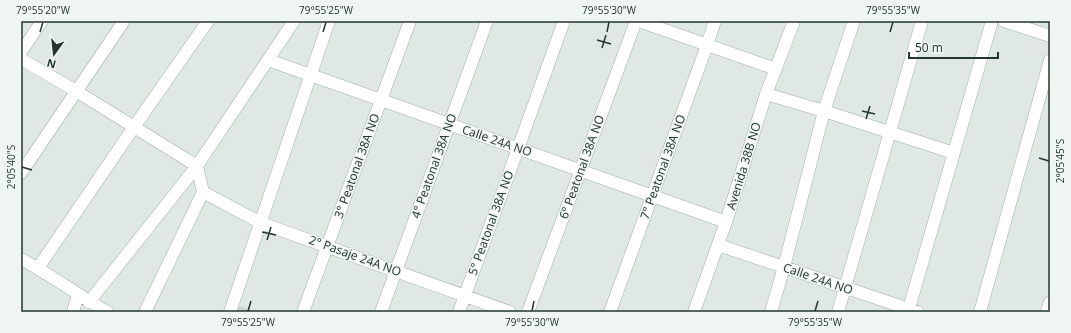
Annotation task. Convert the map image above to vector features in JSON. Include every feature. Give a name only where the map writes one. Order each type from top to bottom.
[{"type":"street","points":[[21,52],[42,21]]},
{"type":"street","points":[[21,173],[124,21]]},
{"type":"street","points":[[38,268],[208,21]]},
{"type":"street","points":[[89,302],[197,166],[294,21]]},
{"type":"street","points":[[230,312],[329,21]]},
{"type":"street","name":"3° Peatonal 38A NO","points":[[303,312],[410,21]]},
{"type":"street","name":"4° Peatonal 38A NO","points":[[381,312],[487,21]]},
{"type":"street","name":"5° Peatonal 38A NO","points":[[459,312],[564,21]]},
{"type":"street","name":"6º Peatonal 38A NO","points":[[528,312],[636,21]]},
{"type":"street","points":[[639,21],[776,68]]},
{"type":"street","name":"7° Peatonal 38A NO","points":[[610,312],[708,45],[715,21]]},
{"type":"street","name":"Avenida 38B NO","points":[[694,312],[726,222],[766,94],[794,21]]},
{"type":"street","points":[[771,312],[824,111],[854,21]]},
{"type":"street","points":[[838,312],[922,21]]},
{"type":"street","points":[[912,311],[954,153],[992,21]]},
{"type":"street","points":[[1004,21],[1050,36]]},
{"type":"street","points":[[21,59],[76,91],[197,166],[203,192],[145,312]]},
{"type":"street","name":"Calle 24A NO","points":[[268,60],[726,222]]},
{"type":"street","points":[[980,312],[1050,60]]},
{"type":"street","points":[[766,94],[954,153]]},
{"type":"street","name":"2° Pasaje 24A NO","points":[[203,192],[261,223],[510,312]]},
{"type":"street","name":"Calle 24A NO","points":[[718,245],[912,311]]},
{"type":"street","points":[[21,259],[38,268],[89,302],[107,312]]},
{"type":"street","points":[[73,312],[78,294]]},
{"type":"street","points":[[1047,312],[1050,302]]},
{"type":"shaded area","points":[[237,305],[258,312],[235,312]]}]
